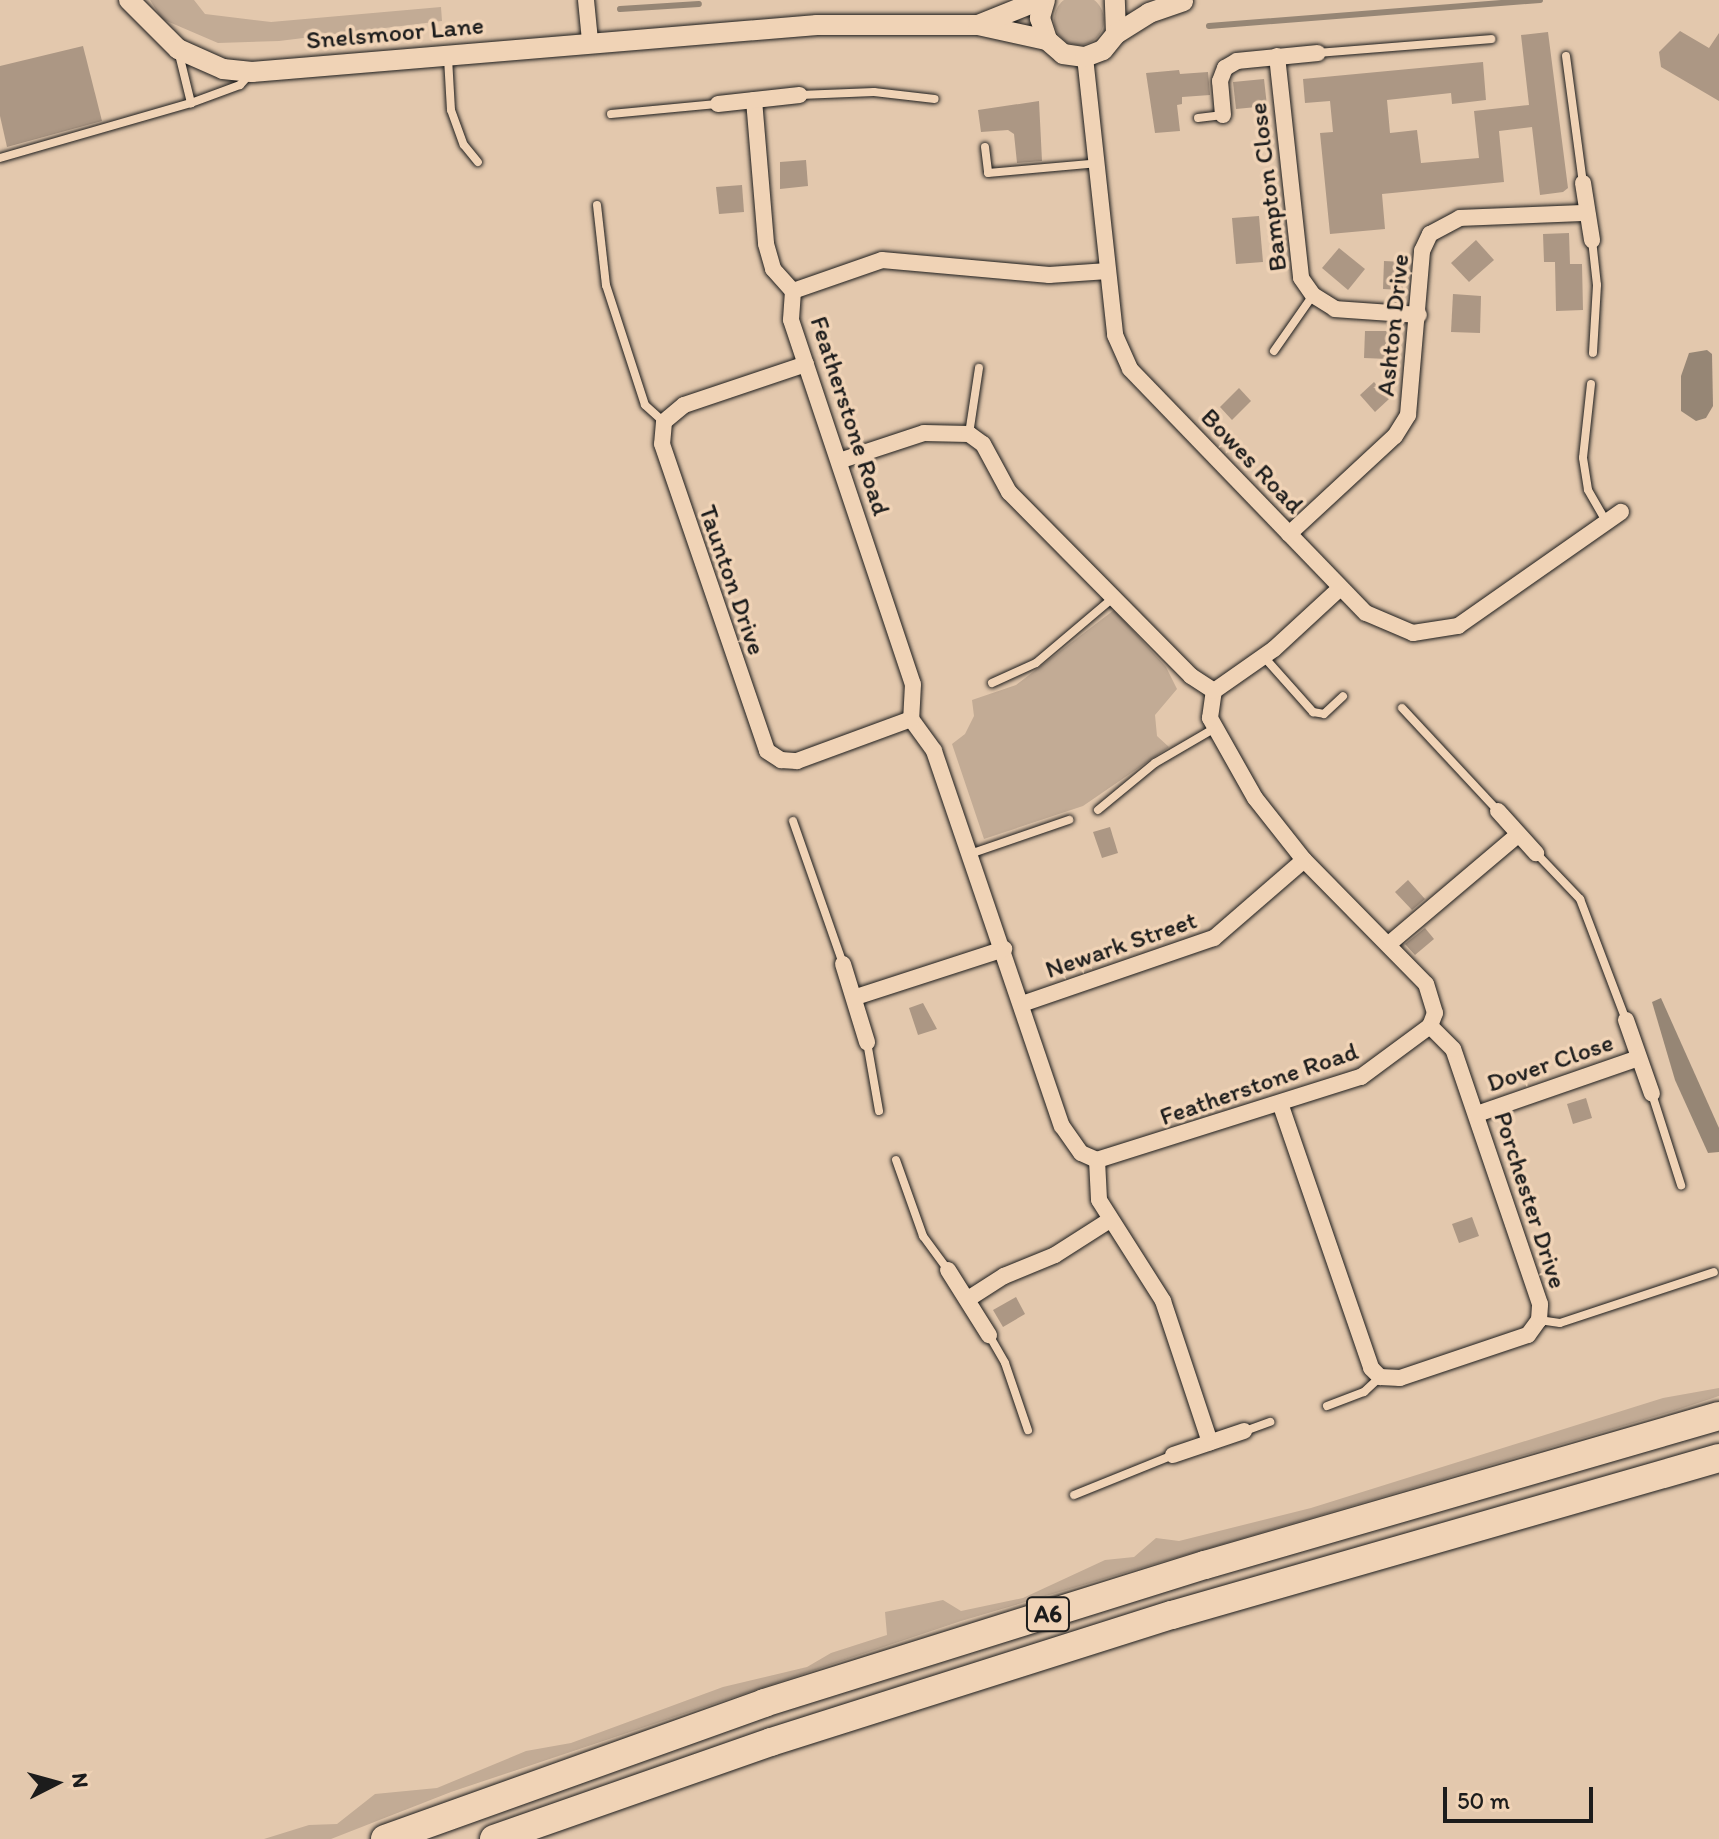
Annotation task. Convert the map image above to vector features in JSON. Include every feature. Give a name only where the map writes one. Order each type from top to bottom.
[{"type":"highway","name":"A6","points":[[385,1839],[764,1703],[1205,1565],[1719,1416]]},
{"type":"highway","name":"A6","points":[[494,1839],[771,1742],[1158,1619],[1719,1458]]},
{"type":"street","name":"Snelsmoor Lane","points":[[129,0],[178,49],[223,69],[252,72],[590,41],[817,25],[978,25],[1047,40],[1063,54],[1085,57]]},
{"type":"street","points":[[586,0],[590,41]]},
{"type":"street","name":"Snelsmoor Lane","points":[[978,25],[1043,0]]},
{"type":"street","points":[[1043,0],[1040,18],[1047,40]]},
{"type":"street","points":[[1115,0],[1116,34]]},
{"type":"street","points":[[1170,0],[1192,0]]},
{"type":"street","points":[[1085,57],[1103,50],[1116,34],[1149,13],[1183,1]]},
{"type":"street","points":[[1223,115],[1220,81],[1225,68],[1252,59],[1318,53]]},
{"type":"street","name":"Bampton Close","points":[[1277,56],[1295,255],[1301,278],[1313,295],[1335,309],[1419,315]]},
{"type":"street","name":"Bowes Road","points":[[1085,57],[1099,163],[1115,335],[1130,369],[1339,589],[1392,628],[1436,632],[1458,626],[1605,520],[1621,512]]},
{"type":"street","points":[[718,104],[800,95]]},
{"type":"street","points":[[754,100],[766,244],[773,269],[793,291]]},
{"type":"street","points":[[1583,183],[1592,240]]},
{"type":"street","name":"Ashton Drive","points":[[1289,534],[1395,436],[1408,415],[1419,315],[1422,251],[1443,224],[1460,218],[1587,213]]},
{"type":"street","name":"Featherstone Road","points":[[911,719],[913,684],[791,320],[793,291],[882,260],[1049,275],[1108,271]]},
{"type":"street","points":[[664,422],[684,405],[806,364]]},
{"type":"street","name":"Taunton Drive","points":[[664,422],[662,444],[767,751],[781,760],[797,761],[911,719]]},
{"type":"street","points":[[839,461],[924,433],[969,434],[983,444],[1009,492],[1191,676],[1214,691]]},
{"type":"street","points":[[1339,589],[1264,657],[1214,691],[1209,705],[1215,728],[1255,798],[1304,860],[1390,943],[1435,999],[1430,1026]]},
{"type":"street","points":[[911,719],[928,737],[1004,949],[1062,1126],[1081,1153],[1097,1160],[1099,1200],[1163,1301],[1210,1442]]},
{"type":"street","points":[[1498,811],[1536,853]]},
{"type":"street","points":[[1390,943],[1518,835]]},
{"type":"street","name":"Newark Street","points":[[1022,1004],[1214,938],[1304,860]]},
{"type":"street","points":[[856,997],[1004,949]]},
{"type":"street","points":[[843,964],[856,997],[867,1042]]},
{"type":"street","name":"Dover Close","points":[[1626,1020],[1652,1094]]},
{"type":"street","name":"Featherstone Road","points":[[1097,1160],[1361,1077],[1430,1026]]},
{"type":"street","name":"Porchester Drive","points":[[1380,1377],[1400,1378],[1528,1335],[1539,1320],[1540,1304],[1453,1049],[1430,1026]]},
{"type":"street","name":"Dover Close","points":[[1477,1114],[1639,1058]]},
{"type":"street","points":[[1280,1103],[1371,1368],[1380,1377]]},
{"type":"street","points":[[968,1299],[1004,1276],[1055,1255],[1110,1220]]},
{"type":"street","points":[[948,1270],[989,1335]]},
{"type":"street","points":[[1173,1455],[1244,1431]]},
{"type":"lane","points":[[1318,53],[1491,39]]},
{"type":"lane","points":[[178,49],[191,103]]},
{"type":"lane","points":[[448,55],[451,110],[464,145],[478,162]]},
{"type":"lane","points":[[1566,56],[1583,183]]},
{"type":"lane","points":[[0,158],[191,103],[240,85],[252,72]]},
{"type":"lane","points":[[800,95],[874,92],[935,99]]},
{"type":"lane","points":[[611,114],[718,104]]},
{"type":"lane","points":[[1198,118],[1223,115]]},
{"type":"lane","points":[[985,147],[988,173],[1099,163]]},
{"type":"lane","points":[[597,205],[606,285],[645,405],[664,422]]},
{"type":"lane","points":[[1592,240],[1597,285],[1593,353]]},
{"type":"lane","points":[[1274,351],[1313,295]]},
{"type":"lane","points":[[969,434],[979,368]]},
{"type":"lane","points":[[1591,384],[1583,458],[1588,490],[1605,520]]},
{"type":"lane","points":[[992,683],[1036,663],[1113,598]]},
{"type":"lane","points":[[1264,657],[1313,712],[1324,714],[1343,696]]},
{"type":"lane","points":[[1402,708],[1498,811]]},
{"type":"lane","points":[[1098,810],[1155,763],[1215,728]]},
{"type":"lane","points":[[970,854],[1069,820]]},
{"type":"lane","points":[[793,821],[843,964]]},
{"type":"lane","points":[[1536,853],[1580,899],[1626,1020]]},
{"type":"lane","points":[[867,1042],[879,1111]]},
{"type":"lane","points":[[1652,1094],[1681,1185]]},
{"type":"lane","points":[[896,1160],[923,1236],[948,1270]]},
{"type":"lane","points":[[1539,1320],[1560,1323],[1714,1272]]},
{"type":"lane","points":[[989,1335],[1005,1363],[1028,1430]]},
{"type":"lane","points":[[1327,1406],[1364,1392],[1380,1377]]},
{"type":"lane","points":[[1244,1431],[1270,1422]]},
{"type":"lane","points":[[1074,1495],[1173,1455]]},
{"type":"shaded area","points":[[1079,-5],[1096,3],[1104,20],[1096,37],[1079,45],[1062,37],[1054,20],[1062,3]]},
{"type":"shaded area","points":[[150,0],[194,0],[205,14],[271,22],[441,7],[442,21],[279,41],[218,43],[162,19]]},
{"type":"shaded area","points":[[1707,350],[1712,354],[1713,406],[1706,418],[1696,421],[1681,411],[1681,376],[1689,353]]},
{"type":"shaded area","points":[[1114,610],[1166,667],[1177,689],[1155,715],[1157,736],[1169,747],[1083,806],[984,839],[952,744],[965,734],[974,716],[972,700],[1016,685]]},
{"type":"shaded area","points":[[1661,998],[1719,1128],[1719,1152],[1708,1153],[1675,1080],[1652,1002]]},
{"type":"shaded area","points":[[1719,1388],[1719,1396],[1674,1411],[961,1621],[451,1792],[331,1839],[264,1839],[309,1825],[337,1824],[375,1794],[437,1788],[526,1751],[571,1743],[723,1687],[807,1667],[831,1653],[887,1635],[885,1612],[943,1600],[961,1611],[1023,1598],[1105,1560],[1134,1557],[1156,1538],[1179,1541],[1311,1508],[1663,1398]]},
{"type":"building","points":[[1680,31],[1709,48],[1719,33],[1719,101],[1661,67],[1659,52]]},
{"type":"building","points":[[1548,32],[1568,188],[1563,192],[1540,195],[1532,127],[1499,131],[1504,182],[1382,194],[1385,229],[1330,234],[1320,133],[1333,132],[1330,101],[1305,103],[1303,79],[1483,62],[1486,100],[1452,104],[1451,93],[1387,100],[1390,133],[1417,130],[1421,163],[1479,158],[1474,111],[1529,105],[1521,35]]},
{"type":"building","points":[[83,46],[102,121],[7,147],[0,116],[0,66]]},
{"type":"building","points":[[1179,70],[1180,74],[1208,72],[1210,95],[1182,97],[1182,104],[1177,105],[1180,131],[1155,133],[1146,73]]},
{"type":"building","points":[[1264,79],[1267,106],[1236,109],[1233,82]]},
{"type":"building","points":[[1039,101],[1042,161],[1017,163],[1014,134],[1008,130],[981,132],[978,110]]},
{"type":"building","points":[[806,160],[808,186],[780,189],[780,162]]},
{"type":"building","points":[[742,185],[744,212],[719,214],[716,187]]},
{"type":"building","points":[[1259,216],[1263,262],[1236,264],[1232,218]]},
{"type":"building","points":[[1569,233],[1570,264],[1582,264],[1583,310],[1556,311],[1555,262],[1544,262],[1543,234]]},
{"type":"building","points":[[1476,240],[1494,260],[1469,282],[1451,263]]},
{"type":"building","points":[[1339,248],[1365,269],[1348,290],[1322,268]]},
{"type":"building","points":[[1384,261],[1404,262],[1403,290],[1383,289]]},
{"type":"building","points":[[1453,294],[1481,296],[1480,333],[1451,332]]},
{"type":"building","points":[[1365,331],[1389,331],[1388,359],[1364,358]]},
{"type":"building","points":[[1374,382],[1389,399],[1375,412],[1360,395]]},
{"type":"building","points":[[1239,388],[1251,401],[1232,420],[1220,407]]},
{"type":"building","points":[[1110,827],[1118,853],[1102,858],[1093,832]]},
{"type":"building","points":[[1408,880],[1425,899],[1412,910],[1395,892]]},
{"type":"building","points":[[1425,928],[1434,939],[1415,955],[1405,944]]},
{"type":"building","points":[[923,1003],[937,1029],[918,1035],[909,1008]]},
{"type":"building","points":[[1586,1098],[1592,1118],[1573,1124],[1567,1104]]},
{"type":"building","points":[[1472,1217],[1479,1236],[1459,1243],[1452,1224]]},
{"type":"building","points":[[1016,1297],[1025,1314],[1003,1327],[993,1310]]},
{"type":"waterway","points":[[1209,26],[1540,0]]},
{"type":"waterway","points":[[620,9],[699,4]]}]
